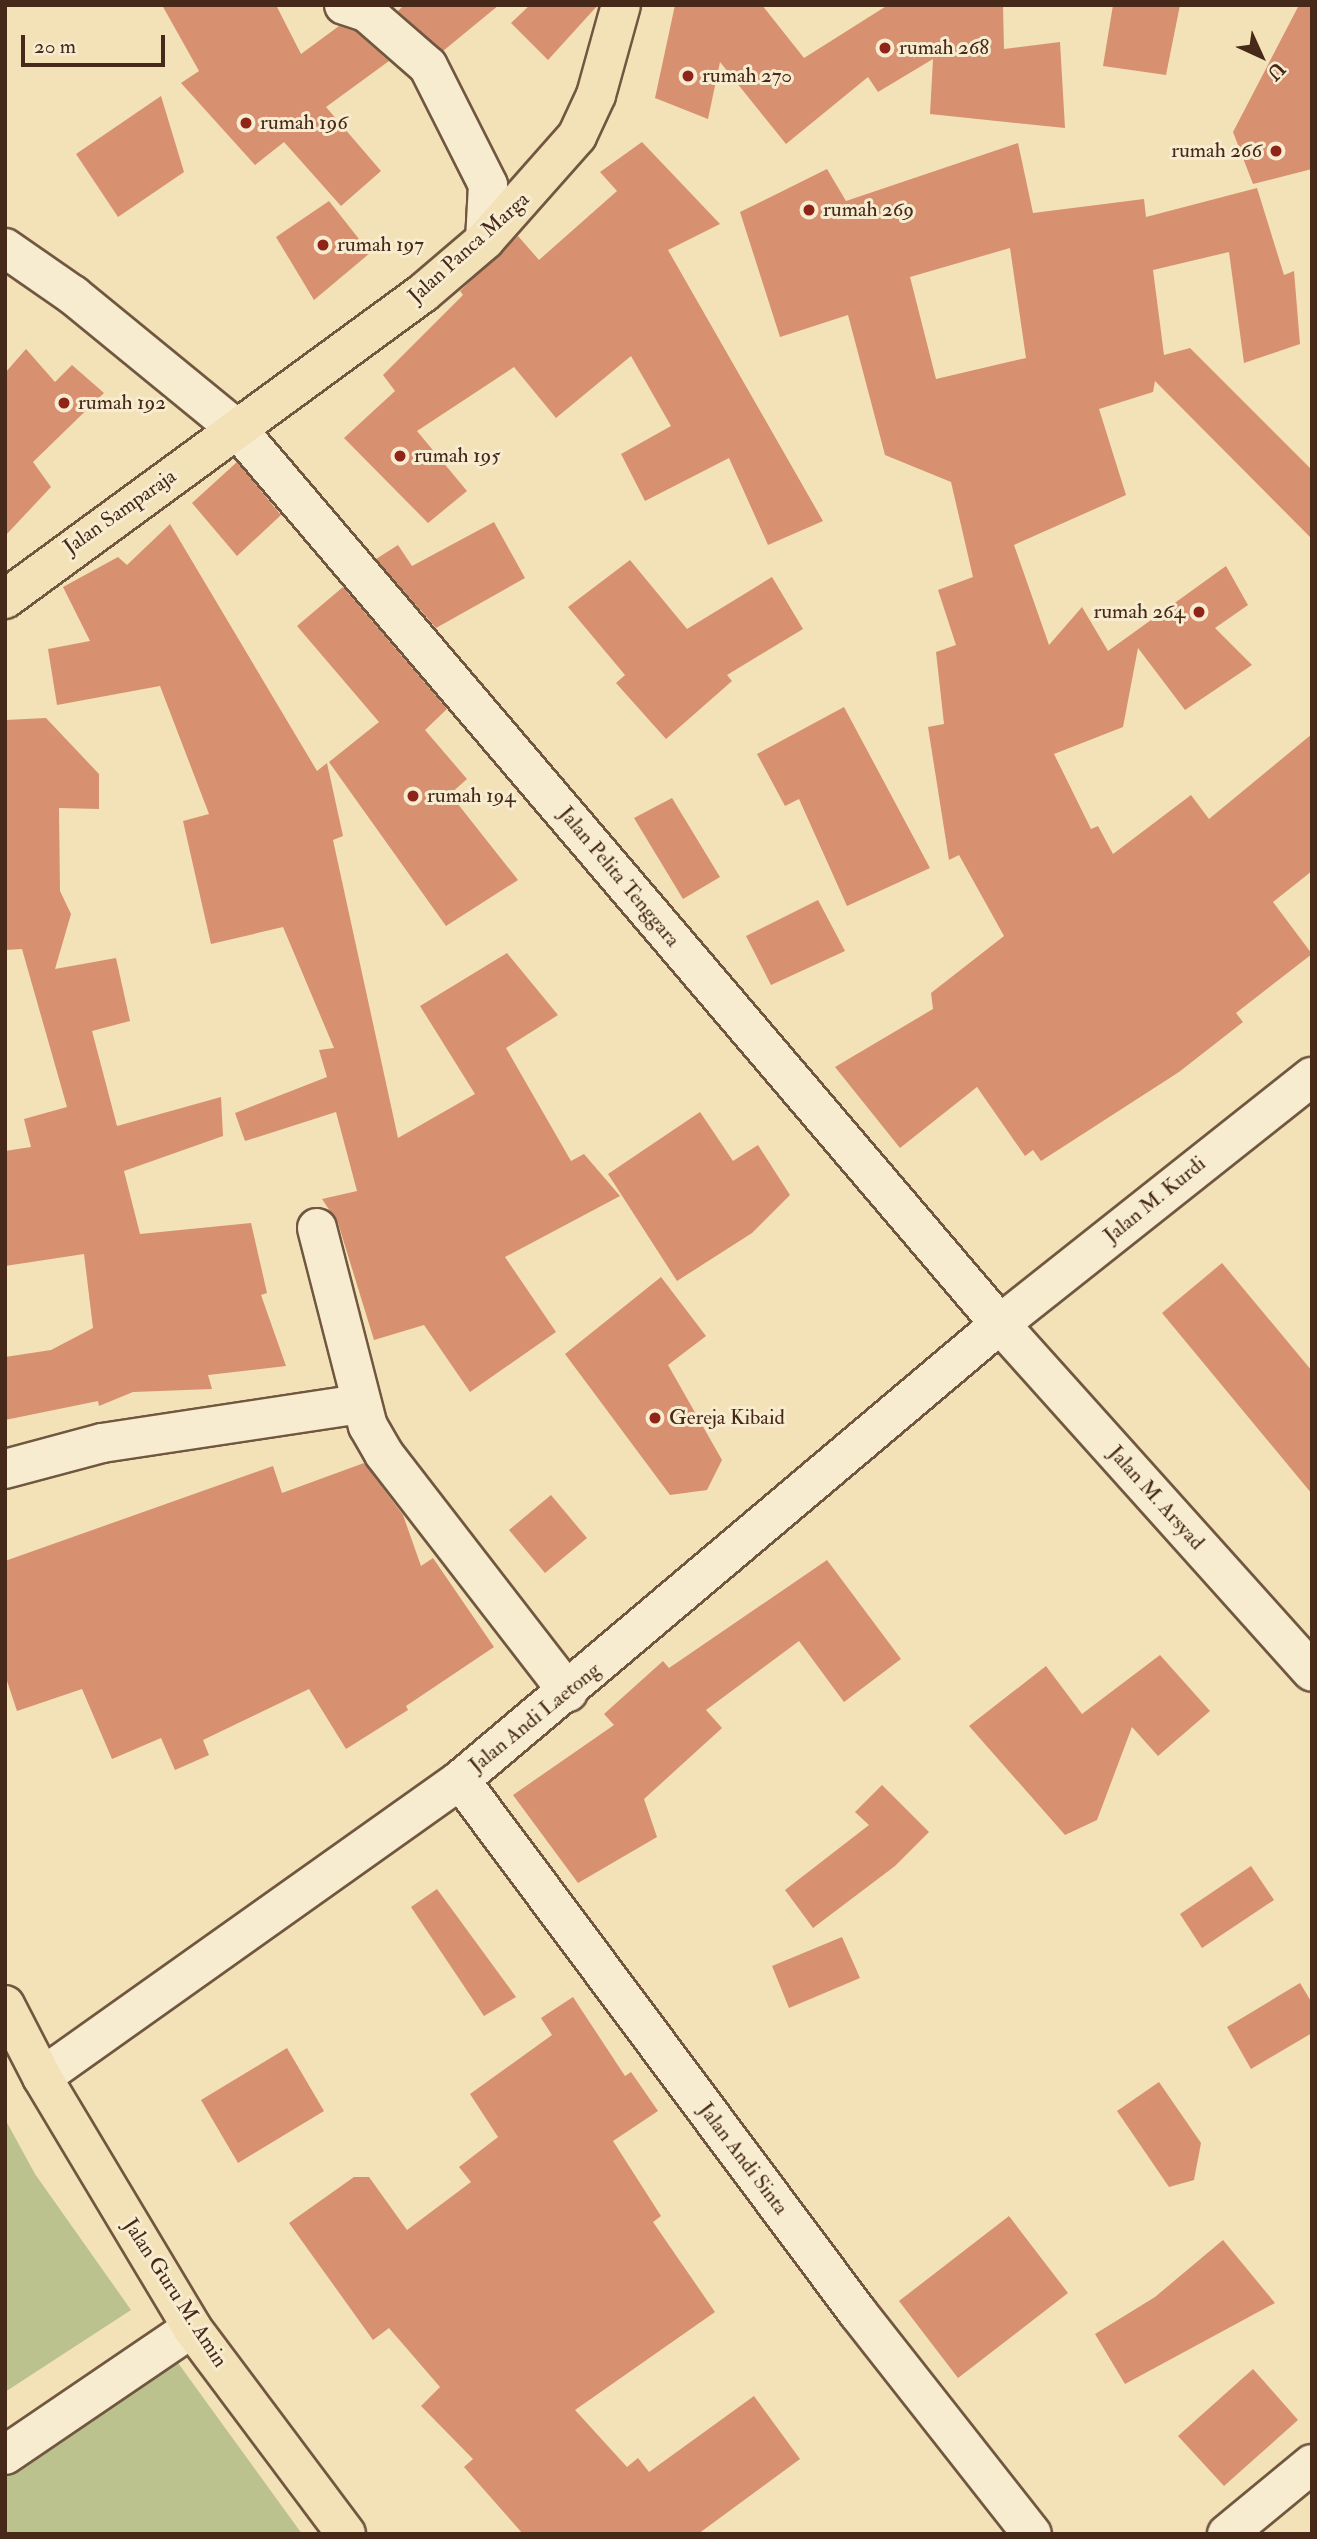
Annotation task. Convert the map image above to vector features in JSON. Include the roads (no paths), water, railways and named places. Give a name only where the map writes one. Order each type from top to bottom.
[{"type":"main road","name":"Jalan Panca Marga","points":[[238,430],[424,293],[485,240],[577,136],[596,95],[621,5]]},
{"type":"main road","name":"Jalan Samparaja","points":[[5,599],[238,430]]},
{"type":"main road","points":[[5,2005],[42,2077]]},
{"type":"main road","name":"Jalan Guru M. Amin","points":[[42,2077],[192,2328],[346,2534]]},
{"type":"street","points":[[344,5],[366,12],[428,66],[488,185],[485,240]]},
{"type":"street","name":"Jalan Pelita Tenggara","points":[[5,248],[73,295],[238,430],[1000,1324]]},
{"type":"street","name":"Jalan M. Kurdi","points":[[1000,1324],[1312,1077]]},
{"type":"street","points":[[317,1228],[359,1404],[384,1454],[568,1692]]},
{"type":"street","name":"Jalan M. Arsyad","points":[[1000,1324],[1312,1672]]},
{"type":"street","name":"Jalan Andi Laetong","points":[[42,2077],[460,1780],[568,1692],[1000,1324]]},
{"type":"street","points":[[5,1469],[102,1443],[359,1404]]},
{"type":"street","name":"Jalan Andi Sinta","points":[[460,1780],[858,2313],[1032,2534]]},
{"type":"street","points":[[5,2455],[192,2328]]},
{"type":"street","points":[[1227,2534],[1312,2464]]},
{"type":"place","name":"rumah 268","points":[[885,48]]},
{"type":"place","name":"rumah 270","points":[[688,76]]},
{"type":"place","name":"rumah 196","points":[[246,123]]},
{"type":"place","name":"rumah 266","points":[[1276,151]]},
{"type":"place","name":"rumah 269","points":[[809,210]]},
{"type":"place","name":"rumah 197","points":[[323,245]]},
{"type":"place","name":"rumah 192","points":[[64,403]]},
{"type":"place","name":"rumah 195","points":[[400,456]]},
{"type":"place","name":"rumah 264","points":[[1199,612]]},
{"type":"place","name":"rumah 194","points":[[413,796]]},
{"type":"place","name":"Gereja Kibaid","points":[[655,1418]]}]
